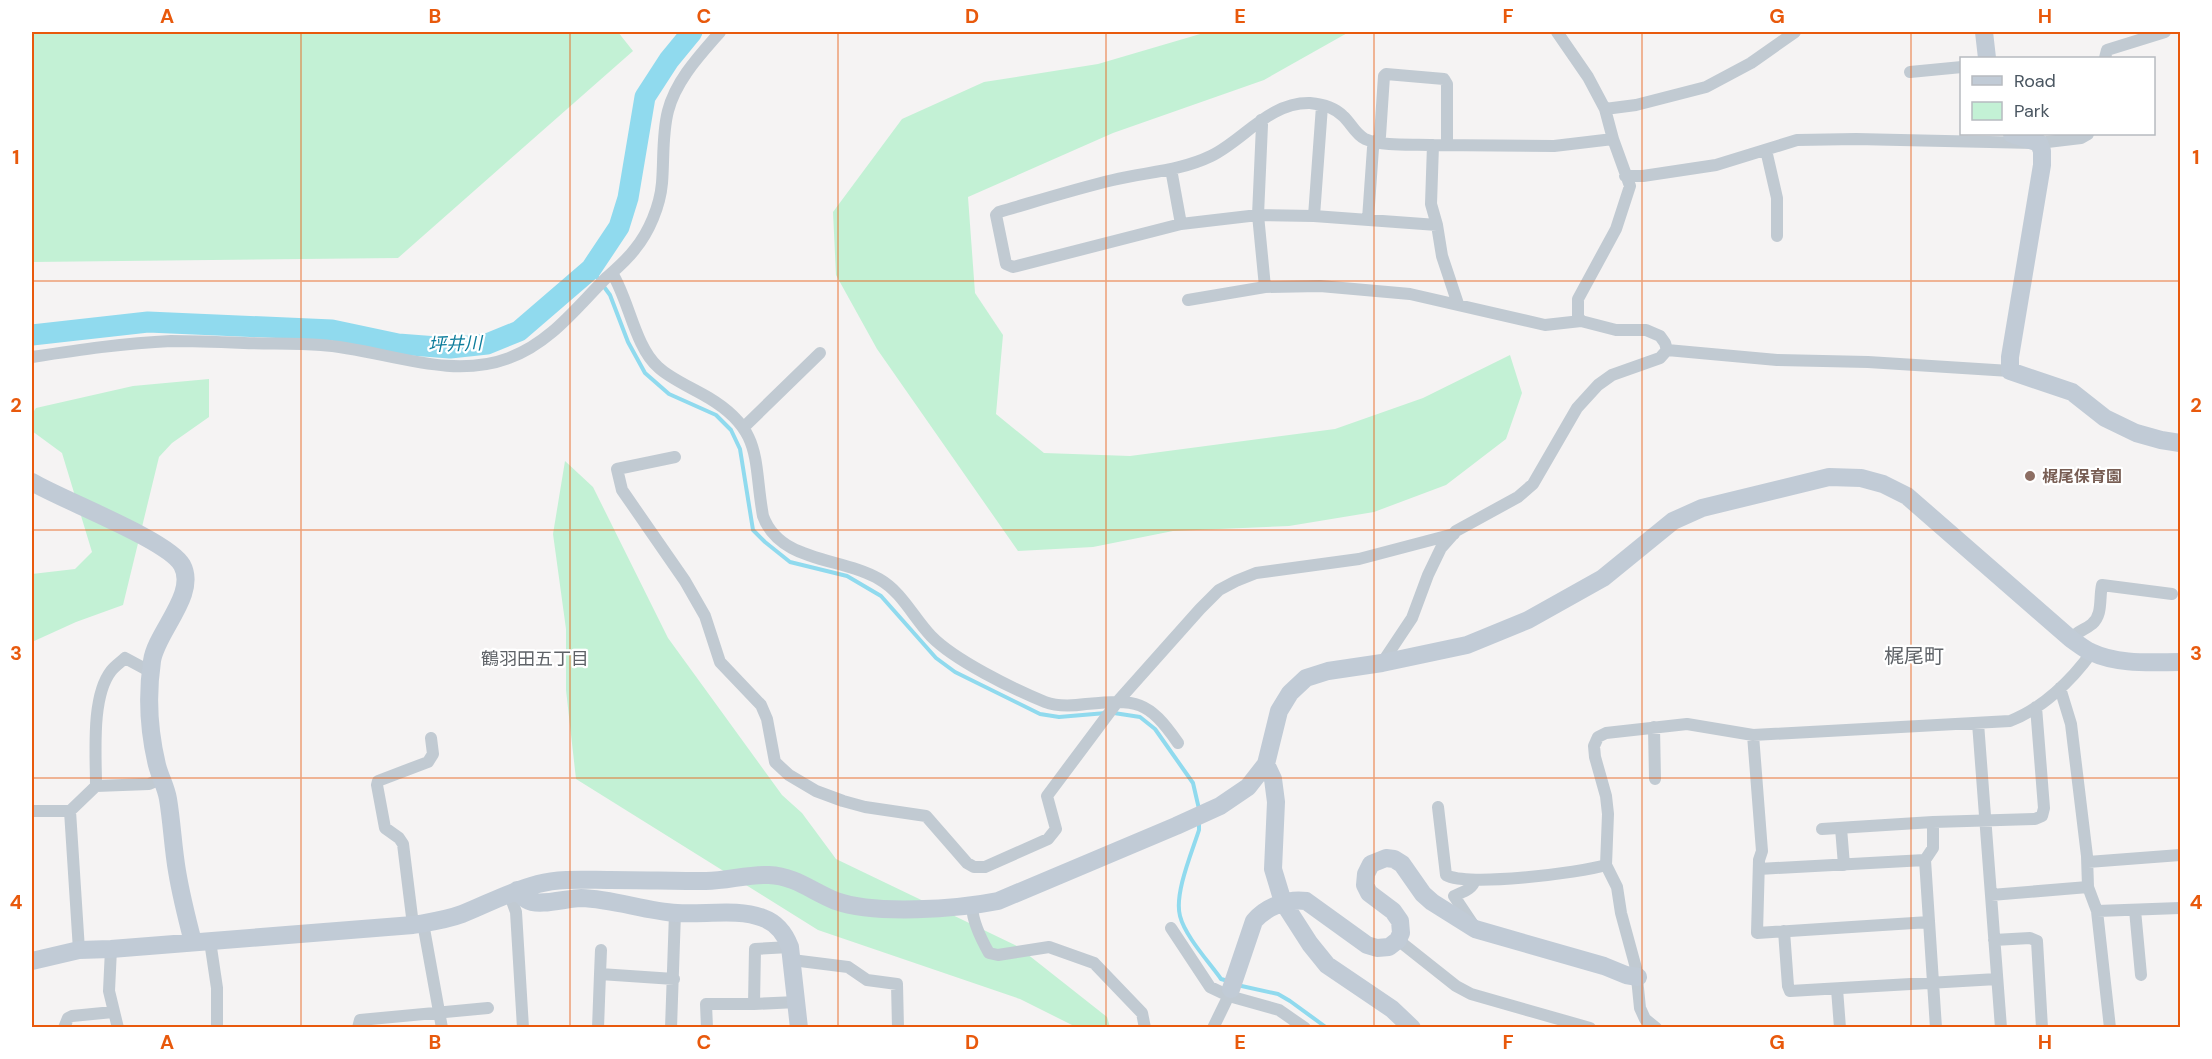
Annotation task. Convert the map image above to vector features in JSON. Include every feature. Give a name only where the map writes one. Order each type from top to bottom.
[{"type":"street","points":[[32,357],[103,346],[172,341],[322,345],[452,367],[478,366],[508,358],[529,349],[555,330],[636,249],[656,209],[662,185],[664,130],[669,108],[695,60],[720,32]]},
{"type":"street","points":[[1557,32],[1588,77],[1605,110],[1630,186],[1616,229],[1578,299],[1578,316],[1581,321]]},
{"type":"street","points":[[1605,110],[1636,105],[1706,87],[1751,63],[1795,32]]},
{"type":"street","points":[[1984,32],[1987,57]]},
{"type":"street","points":[[2105,57],[2107,50],[2115,46],[2165,32]]},
{"type":"street","points":[[1910,72],[1960,67]]},
{"type":"street","points":[[1368,219],[1373,148],[1380,136],[1384,76],[1389,73],[1444,79],[1447,84],[1447,145]]},
{"type":"street","points":[[1437,225],[1368,219],[1258,215],[1181,224],[1013,267],[1006,264],[996,215],[999,212],[1114,180],[1191,165],[1214,154],[1261,120],[1284,107],[1310,103],[1332,108],[1344,116],[1362,138],[1376,142],[1554,146],[1613,140]]},
{"type":"street","points":[[1314,216],[1322,106]]},
{"type":"street","points":[[1261,120],[1258,215],[1265,287]]},
{"type":"street","points":[[2015,135],[2039,142]]},
{"type":"street","points":[[1625,176],[1643,176],[1716,165],[1797,140],[2039,142],[2081,138],[2086,135]]},
{"type":"street","points":[[2010,371],[2010,357],[2042,165],[2042,151],[2039,142]]},
{"type":"street","points":[[1433,145],[1431,204],[1442,256],[1458,304]]},
{"type":"street","points":[[1766,150],[1777,198],[1777,236]]},
{"type":"street","points":[[1171,169],[1181,224]]},
{"type":"street","points":[[610,275],[621,288],[640,341],[658,367],[716,403],[744,427],[756,460],[766,524],[790,548],[856,568],[879,579],[899,595],[929,635],[967,663],[1046,702],[1059,706],[1135,703],[1148,708],[1161,719],[1178,743]]},
{"type":"street","points":[[1188,300],[1265,287],[1320,286],[1410,294],[1545,325],[1581,321],[1616,330],[1646,330],[1663,339],[1667,350]]},
{"type":"street","points":[[1667,350],[1777,360],[1868,362],[2010,371],[2072,392],[2105,418],[2136,432],[2161,440],[2181,442]]},
{"type":"street","points":[[675,457],[617,469],[622,490],[685,581],[705,616],[720,662],[761,705],[767,719],[775,762],[789,775],[816,791],[843,801],[865,807],[926,816],[967,863],[974,867],[985,867],[1048,839],[1056,829],[1047,796],[1116,704],[1200,609],[1220,590],[1236,580],[1256,573],[1359,559],[1454,534],[1518,497],[1533,484],[1577,408],[1598,385],[1612,375],[1660,358],[1667,350]]},
{"type":"street","points":[[744,427],[819,353]]},
{"type":"street","points":[[32,961],[79,950],[418,924],[460,914],[513,892],[540,884],[570,880],[710,881],[769,875],[790,879],[836,901],[856,906],[898,909],[972,907],[998,901],[1220,806],[1248,787],[1266,764],[1280,711],[1290,693],[1306,678],[1328,671],[1382,663],[1467,645],[1528,620],[1603,578],[1673,521],[1702,508],[1829,477],[1861,478],[1883,484],[1906,496],[2071,639],[2092,652],[2139,662],[2181,662]]},
{"type":"street","points":[[32,482],[164,547],[182,565],[185,589],[159,639],[152,658],[152,740],[167,796],[177,871],[216,988],[217,1028]]},
{"type":"street","points":[[1382,663],[1412,618],[1441,548],[1454,534]]},
{"type":"street","points":[[2071,639],[2096,619],[2102,585],[2172,594]]},
{"type":"street","points":[[1656,1028],[1642,1015],[1638,976],[1621,913],[1617,887],[1606,865],[1608,814],[1606,796],[1595,758],[1595,740],[1601,734],[1654,727],[1698,725],[1753,735],[2010,721],[2036,707],[2060,688],[2092,652]]},
{"type":"street","points":[[96,786],[96,747],[102,689],[111,671],[125,658],[151,672]]},
{"type":"street","points":[[2060,688],[2064,694],[2071,724],[2088,862],[2088,886],[2097,911],[2110,1028]]},
{"type":"street","points":[[1822,829],[2041,818],[2044,814],[2036,707]]},
{"type":"street","points":[[1978,723],[2001,1028]]},
{"type":"street","points":[[1654,727],[1655,779]]},
{"type":"street","points":[[1753,735],[1762,851],[1759,870],[1757,933],[1929,922]]},
{"type":"street","points":[[431,738],[433,754],[428,762],[378,781],[377,785],[386,828],[403,844],[418,924],[442,1028]]},
{"type":"street","points":[[1266,764],[1273,779],[1276,802],[1273,869],[1283,902],[1310,944],[1327,965],[1392,1009],[1412,1028]]},
{"type":"street","points":[[32,811],[70,811],[96,786],[149,784],[162,779]]},
{"type":"street","points":[[1438,807],[1446,875],[1453,879],[1475,880],[1565,874],[1606,865]]},
{"type":"street","points":[[70,811],[79,950]]},
{"type":"street","points":[[1933,822],[1933,848],[1925,860],[1936,1028]]},
{"type":"street","points":[[1841,828],[1844,864]]},
{"type":"street","points":[[2088,862],[2181,855]]},
{"type":"street","points":[[1213,1028],[1232,987],[1254,921],[1259,915],[1283,902],[1306,901],[1367,945],[1377,948],[1389,947],[1398,940],[1401,933],[1400,921],[1393,911],[1369,893],[1365,885],[1365,874],[1371,864],[1386,858],[1394,859],[1402,864],[1423,894],[1432,902],[1475,929],[1604,966],[1626,975],[1638,976]]},
{"type":"street","points":[[1759,870],[1925,860]]},
{"type":"street","points":[[1475,880],[1473,886],[1454,896],[1475,929]]},
{"type":"street","points":[[1991,895],[2088,886]]},
{"type":"street","points":[[513,892],[527,901],[537,903],[580,898],[609,900],[675,913],[748,914],[764,918],[775,924],[785,935],[791,953],[799,1028]]},
{"type":"street","points":[[513,892],[523,1028]]},
{"type":"street","points":[[972,907],[972,915],[982,942],[989,953],[998,955],[1049,947],[1094,963],[1142,1013],[1145,1028]]},
{"type":"street","points":[[2097,911],[2181,908]]},
{"type":"street","points":[[2135,910],[2141,975]]},
{"type":"street","points":[[671,1028],[675,913]]},
{"type":"street","points":[[1171,928],[1210,987],[1232,987],[1279,1010],[1305,1028]]},
{"type":"street","points":[[1784,931],[1789,990],[1997,979]]},
{"type":"street","points":[[1994,940],[2030,938],[2037,941],[2042,1028]]},
{"type":"street","points":[[1398,940],[1456,986],[1471,994],[1590,1028]]},
{"type":"street","points":[[111,949],[109,991],[118,1028]]},
{"type":"street","points":[[754,1004],[755,949],[791,953],[848,967],[867,980],[897,984],[898,1028]]},
{"type":"street","points":[[598,1028],[601,950]]},
{"type":"street","points":[[600,974],[674,979]]},
{"type":"street","points":[[1837,989],[1840,1028]]},
{"type":"street","points":[[707,1028],[706,1004],[797,1002]]},
{"type":"street","points":[[358,1028],[360,1020],[488,1008]]},
{"type":"street","points":[[64,1028],[68,1018],[72,1016],[113,1012]]},
{"type":"green space","points":[[32,32],[618,32],[633,51],[398,258],[32,262]]},
{"type":"green space","points":[[1207,32],[1349,32],[1264,80],[1113,133],[968,197],[975,293],[1003,335],[996,414],[1044,453],[1130,456],[1335,429],[1423,398],[1510,355],[1522,393],[1506,439],[1446,485],[1374,512],[1289,526],[1173,531],[1093,547],[1018,551],[877,349],[836,275],[833,212],[902,119],[984,82],[1098,64]]},
{"type":"green space","points":[[209,379],[209,417],[172,443],[159,457],[123,605],[76,622],[32,642],[32,574],[75,569],[92,552],[62,453],[32,431],[32,414],[36,408],[133,386]]},
{"type":"green space","points":[[565,461],[593,487],[668,638],[782,795],[802,813],[836,859],[1017,946],[1107,1017],[1110,1027],[1076,1027],[1020,999],[818,930],[576,779],[566,690],[566,629],[553,534]]},
{"type":"waterway","name":"坪井川","points":[[32,335],[148,322],[332,330],[398,344],[450,348],[487,344],[519,331],[591,269],[619,227],[628,198],[645,97],[669,60],[692,32]]},
{"type":"waterway","points":[[591,269],[610,295],[628,342],[645,373],[669,394],[716,415],[731,430],[740,449],[753,530],[765,542],[790,562],[847,576],[881,596],[936,658],[955,672],[1040,714],[1059,717],[1106,713]]},
{"type":"waterway","points":[[1114,713],[1140,717],[1155,729],[1193,783],[1199,809]]},
{"type":"waterway","points":[[1199,823],[1199,830],[1179,896],[1180,916],[1198,949],[1221,979],[1228,981]]},
{"type":"waterway","points":[[1237,985],[1278,994],[1327,1028]]},
{"type":"place","name":"梶尾保育園","points":[[2030,476]]},
{"type":"district","name":"梶尾町","points":[[1914,656]]},
{"type":"district","name":"鶴羽田五丁目","points":[[535,659]]}]
